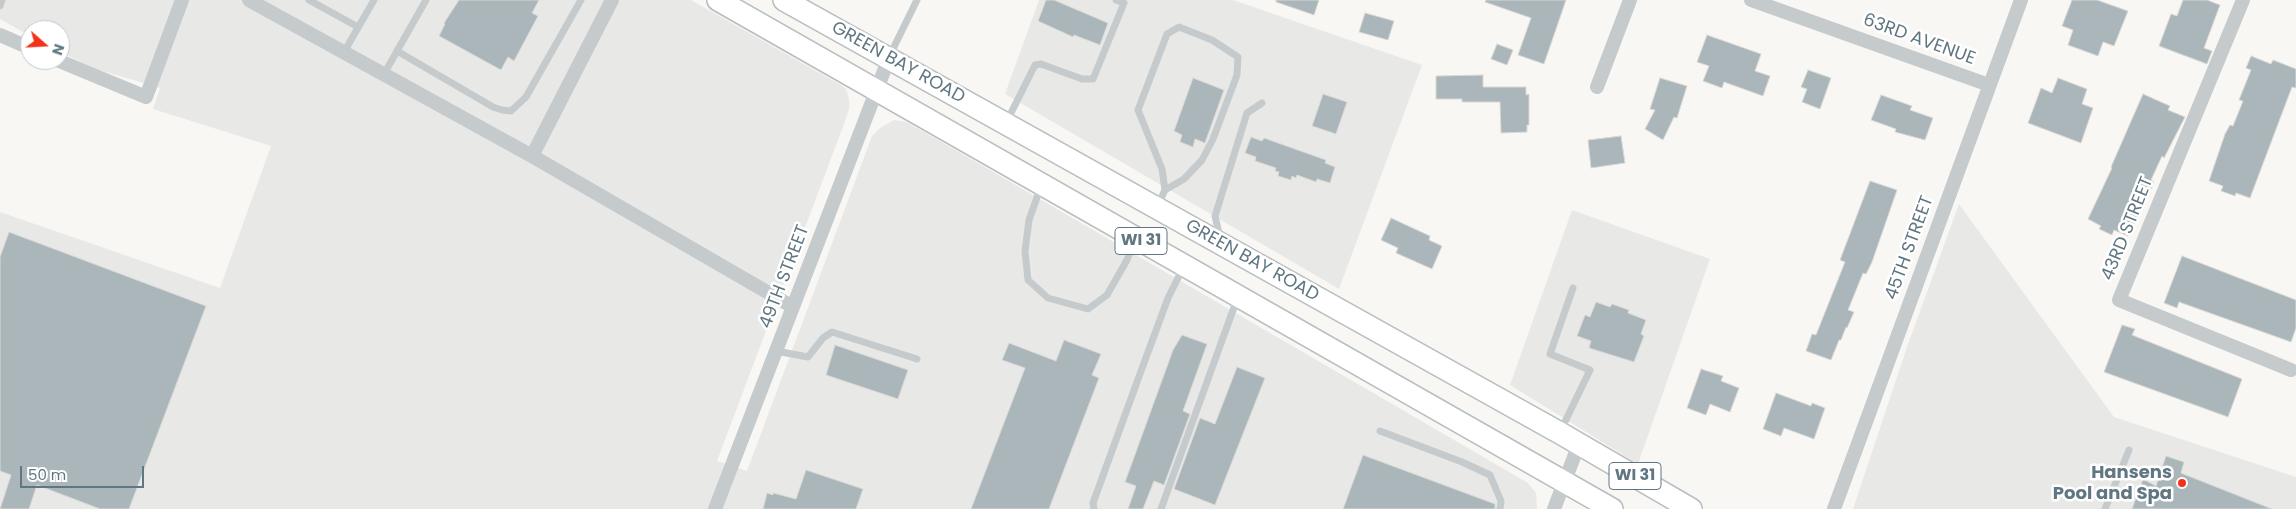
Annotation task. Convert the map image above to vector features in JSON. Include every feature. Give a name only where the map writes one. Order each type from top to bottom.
[{"type":"main road","name":"GREEN BAY ROAD","points":[[718,0],[1612,509]]},
{"type":"main road","name":"GREEN BAY ROAD","points":[[784,0],[1006,124],[1161,199],[1221,243],[1560,433],[1691,509]]},
{"type":"street","points":[[70,65],[146,97],[182,0]]},
{"type":"street","points":[[249,0],[532,156],[793,306]]},
{"type":"street","points":[[532,156],[612,0]]},
{"type":"street","points":[[1597,87],[1630,0]]},
{"type":"street","name":"63RD AVENUE","points":[[1751,0],[1989,85]]},
{"type":"street","name":"45TH STREET","points":[[1834,509],[2021,0]]},
{"type":"street","name":"43RD STREET","points":[[2242,0],[2119,300],[2294,372]]},
{"type":"street","points":[[0,35],[20,44]]},
{"type":"street","name":"49TH STREET","points":[[715,509],[889,58]]},
{"type":"street","points":[[1554,509],[1579,444]]},
{"type":"lane","points":[[0,6],[2,0]]},
{"type":"lane","points":[[309,0],[358,27]]},
{"type":"lane","points":[[344,52],[374,0]]},
{"type":"lane","points":[[384,74],[426,0]]},
{"type":"lane","points":[[397,51],[493,106],[511,111],[526,97],[581,0]]},
{"type":"lane","points":[[889,58],[917,0]]},
{"type":"lane","points":[[1006,124],[1035,65],[1041,64],[1082,79],[1093,78],[1124,3],[1116,0]]},
{"type":"lane","points":[[1179,27],[1212,40],[1238,57],[1237,76],[1213,139],[1202,160],[1161,199],[1162,169],[1138,110],[1167,34],[1179,27]]},
{"type":"lane","points":[[1221,243],[1215,216],[1248,113],[1262,103]]},
{"type":"lane","points":[[1042,184],[1029,220],[1025,251],[1028,280],[1048,298],[1088,308],[1107,295],[1127,260],[1136,238]]},
{"type":"lane","points":[[1094,509],[1093,503],[1168,298],[1184,265]]},
{"type":"lane","points":[[1560,433],[1590,370],[1550,354],[1573,288]]},
{"type":"lane","points":[[1161,509],[1238,296]]},
{"type":"lane","points":[[776,351],[808,357],[823,338],[832,332],[917,359]]},
{"type":"lane","points":[[1380,431],[1462,462],[1490,475],[1501,500],[1500,509]]},
{"type":"lane","points":[[2106,509],[2129,450]]},
{"type":"shaded area","points":[[0,0],[691,0],[841,85],[846,89],[849,99],[849,109],[844,124],[717,461],[747,471],[872,136],[880,128],[894,120],[906,122],[940,141],[1528,483],[1536,493],[1537,509],[0,509],[0,212],[220,288],[271,146],[153,109],[160,88],[96,69],[70,57],[70,20],[20,20],[20,30],[0,19]]},
{"type":"shaded area","points":[[1039,0],[1233,0],[1422,65],[1339,289],[1005,94]]},
{"type":"shaded area","points":[[1959,204],[2114,417],[2296,477],[2296,509],[1853,509],[1907,347]]},
{"type":"shaded area","points":[[1572,210],[1710,259],[1638,464],[1510,385]]},
{"type":"building","points":[[459,0],[539,0],[532,13],[538,16],[514,61],[508,57],[501,70],[439,36],[444,23]]},
{"type":"building","points":[[1046,0],[1054,0],[1108,23],[1100,45],[1074,35],[1073,37],[1038,21]]},
{"type":"building","points":[[1276,0],[1319,0],[1314,15],[1276,2]]},
{"type":"building","points":[[1486,0],[1566,0],[1544,64],[1518,55],[1531,18],[1485,2]]},
{"type":"building","points":[[2072,0],[2097,0],[2128,11],[2114,46],[2103,42],[2098,56],[2068,45],[2073,30],[2062,26]]},
{"type":"building","points":[[2183,0],[2207,0],[2220,5],[2204,48],[2212,51],[2207,64],[2159,46],[2171,14],[2177,16]]},
{"type":"building","points":[[1365,13],[1394,21],[1388,40],[1359,32]]},
{"type":"building","points":[[1707,35],[1761,54],[1755,71],[1770,76],[1763,96],[1724,82],[1722,88],[1703,81],[1709,66],[1697,62]]},
{"type":"building","points":[[1497,44],[1513,50],[1507,65],[1491,59]]},
{"type":"building","points":[[2251,56],[2271,64],[2273,60],[2296,69],[2296,88],[2292,87],[2250,198],[2236,193],[2235,196],[2221,191],[2223,186],[2209,181],[2225,134],[2230,125],[2233,126],[2243,101],[2239,100],[2251,70],[2246,68]]},
{"type":"building","points":[[1808,70],[1831,78],[1820,109],[1802,102],[1807,89],[1801,87]]},
{"type":"building","points":[[1483,75],[1483,87],[1526,87],[1526,95],[1529,94],[1529,125],[1527,125],[1527,132],[1501,133],[1500,102],[1462,102],[1462,99],[1436,99],[1436,76]]},
{"type":"building","points":[[1193,78],[1224,90],[1205,143],[1195,139],[1193,147],[1180,142],[1182,135],[1174,131]]},
{"type":"building","points":[[1660,78],[1687,86],[1677,118],[1674,117],[1663,140],[1645,129],[1655,110],[1650,109]]},
{"type":"building","points":[[2058,78],[2087,89],[2082,104],[2093,108],[2081,143],[2028,123],[2041,88],[2052,93]]},
{"type":"building","points":[[1323,94],[1347,102],[1336,134],[1312,126]]},
{"type":"building","points":[[2143,94],[2170,106],[2168,110],[2185,117],[2164,158],[2162,156],[2151,180],[2154,182],[2150,192],[2128,236],[2114,230],[2112,235],[2099,229],[2101,226],[2088,219]]},
{"type":"building","points":[[1881,95],[1912,106],[1910,110],[1933,118],[1925,140],[1895,132],[1896,129],[1871,120]]},
{"type":"building","points":[[1621,136],[1625,163],[1591,168],[1588,140]]},
{"type":"building","points":[[1251,137],[1262,141],[1264,138],[1326,160],[1325,163],[1335,167],[1330,183],[1317,179],[1316,182],[1297,175],[1296,178],[1292,176],[1291,180],[1278,176],[1279,172],[1275,171],[1276,168],[1255,161],[1256,157],[1245,153]]},
{"type":"building","points":[[1870,181],[1897,190],[1872,262],[1866,274],[1863,273],[1848,310],[1854,312],[1831,360],[1806,351],[1812,334],[1816,335],[1845,262],[1840,260]]},
{"type":"building","points":[[1391,218],[1430,236],[1429,240],[1442,246],[1432,269],[1396,253],[1398,248],[1381,240]]},
{"type":"building","points":[[9,232],[206,306],[129,509],[100,509],[37,485],[29,509],[0,509],[11,475],[0,471],[0,257]]},
{"type":"building","points":[[2182,256],[2296,300],[2296,328],[2291,342],[2179,302],[2177,308],[2164,303]]},
{"type":"building","points":[[1596,302],[1610,307],[1612,304],[1629,310],[1628,313],[1646,320],[1641,334],[1644,336],[1634,362],[1589,348],[1591,341],[1577,336],[1585,315],[1590,317]]},
{"type":"building","points":[[2122,325],[2135,329],[2132,335],[2242,379],[2228,417],[2104,372]]},
{"type":"building","points":[[1182,335],[1207,344],[1183,411],[1190,414],[1164,485],[1154,481],[1143,509],[1128,509],[1136,486],[1125,482],[1173,350]]},
{"type":"building","points":[[1064,340],[1101,354],[1092,375],[1099,378],[1049,509],[971,509],[1025,368],[1002,360],[1009,343],[1056,361]]},
{"type":"building","points":[[835,345],[908,370],[898,399],[826,375]]},
{"type":"building","points":[[1237,367],[1265,378],[1215,505],[1174,489],[1200,418],[1215,424]]},
{"type":"building","points":[[1701,369],[1723,376],[1721,381],[1739,388],[1730,412],[1710,404],[1706,415],[1687,408]]},
{"type":"building","points":[[1776,393],[1811,406],[1812,403],[1825,408],[1814,439],[1784,428],[1781,436],[1763,429]]},
{"type":"building","points":[[1363,455],[1495,504],[1495,509],[1343,509]]},
{"type":"building","name":"Hansens Pool and Spa","points":[[2166,456],[2184,462],[2181,473],[2272,509],[2132,509],[2143,479],[2156,486]]},
{"type":"building","points":[[806,470],[863,489],[856,509],[763,509],[767,493],[796,499]]},
{"type":"place","name":"Hansens Pool and Spa","points":[[2182,483]]}]
